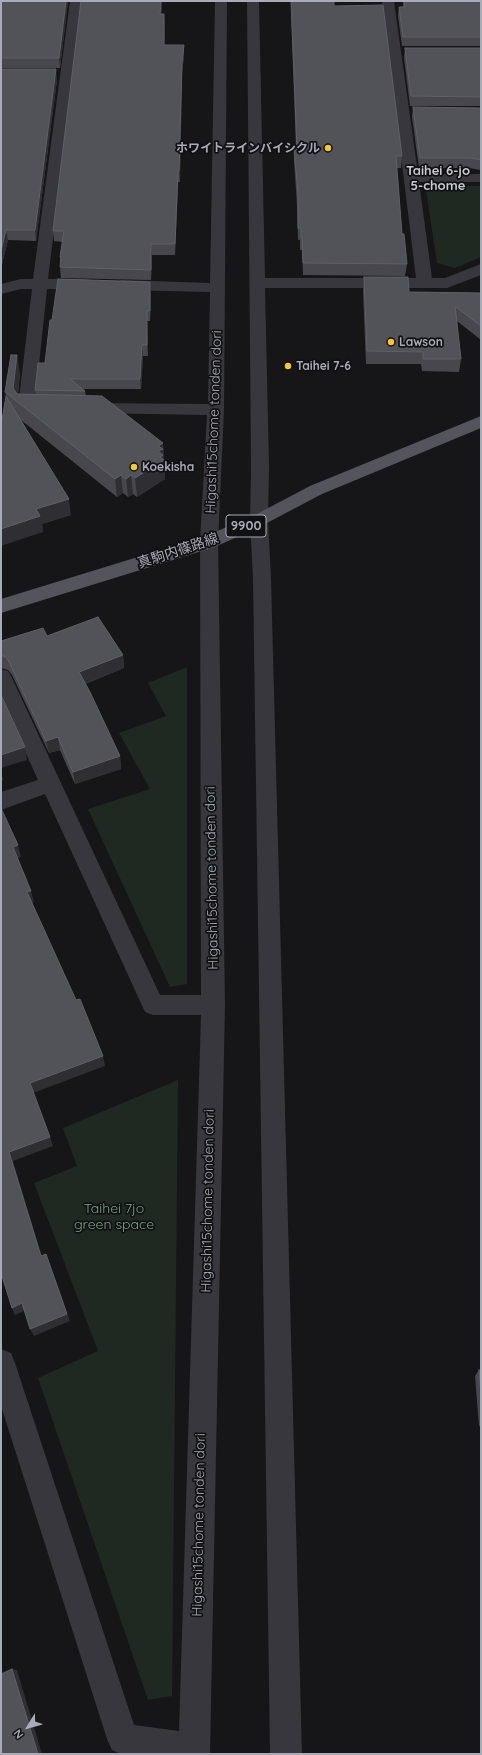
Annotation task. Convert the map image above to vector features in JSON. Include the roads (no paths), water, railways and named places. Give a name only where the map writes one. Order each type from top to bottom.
[{"type":"main road","name":"真駒内篠路線","points":[[1,606],[209,542],[259,520],[316,490],[481,422]]},
{"type":"street","points":[[57,407],[26,407],[40,283],[59,74],[76,1]]},
{"type":"street","name":"Higashi15chome tonden dori","points":[[194,1751],[213,1005],[209,542],[216,410],[221,1]]},
{"type":"street","points":[[253,1],[258,283],[260,466],[259,520],[262,578],[286,1754]]},
{"type":"street","points":[[388,1],[425,284]]},
{"type":"street","points":[[395,52],[410,52]]},
{"type":"street","points":[[402,111],[418,111]]},
{"type":"street","points":[[411,178],[481,178]]},
{"type":"street","points":[[258,283],[447,283],[481,269]]},
{"type":"street","points":[[1,289],[21,284],[40,283],[218,288]]},
{"type":"street","points":[[73,408],[216,410]]},
{"type":"street","points":[[1,676],[153,1006],[213,1005]]},
{"type":"street","points":[[1,801],[51,784]]},
{"type":"street","points":[[1,1363],[123,1739],[194,1751]]},
{"type":"place","name":"ホワイトラインバイシクル","points":[[328,148]]},
{"type":"place","name":"Lawson","points":[[391,342]]},
{"type":"place","name":"Taihei 7-6","points":[[288,366]]},
{"type":"place","name":"Koekisha","points":[[134,467]]},
{"type":"district","name":"Taihei 6-jo 5-chome","points":[[438,178]]},
{"type":"park label","name":"Taihei 7jo green space","points":[[114,1218]]}]
